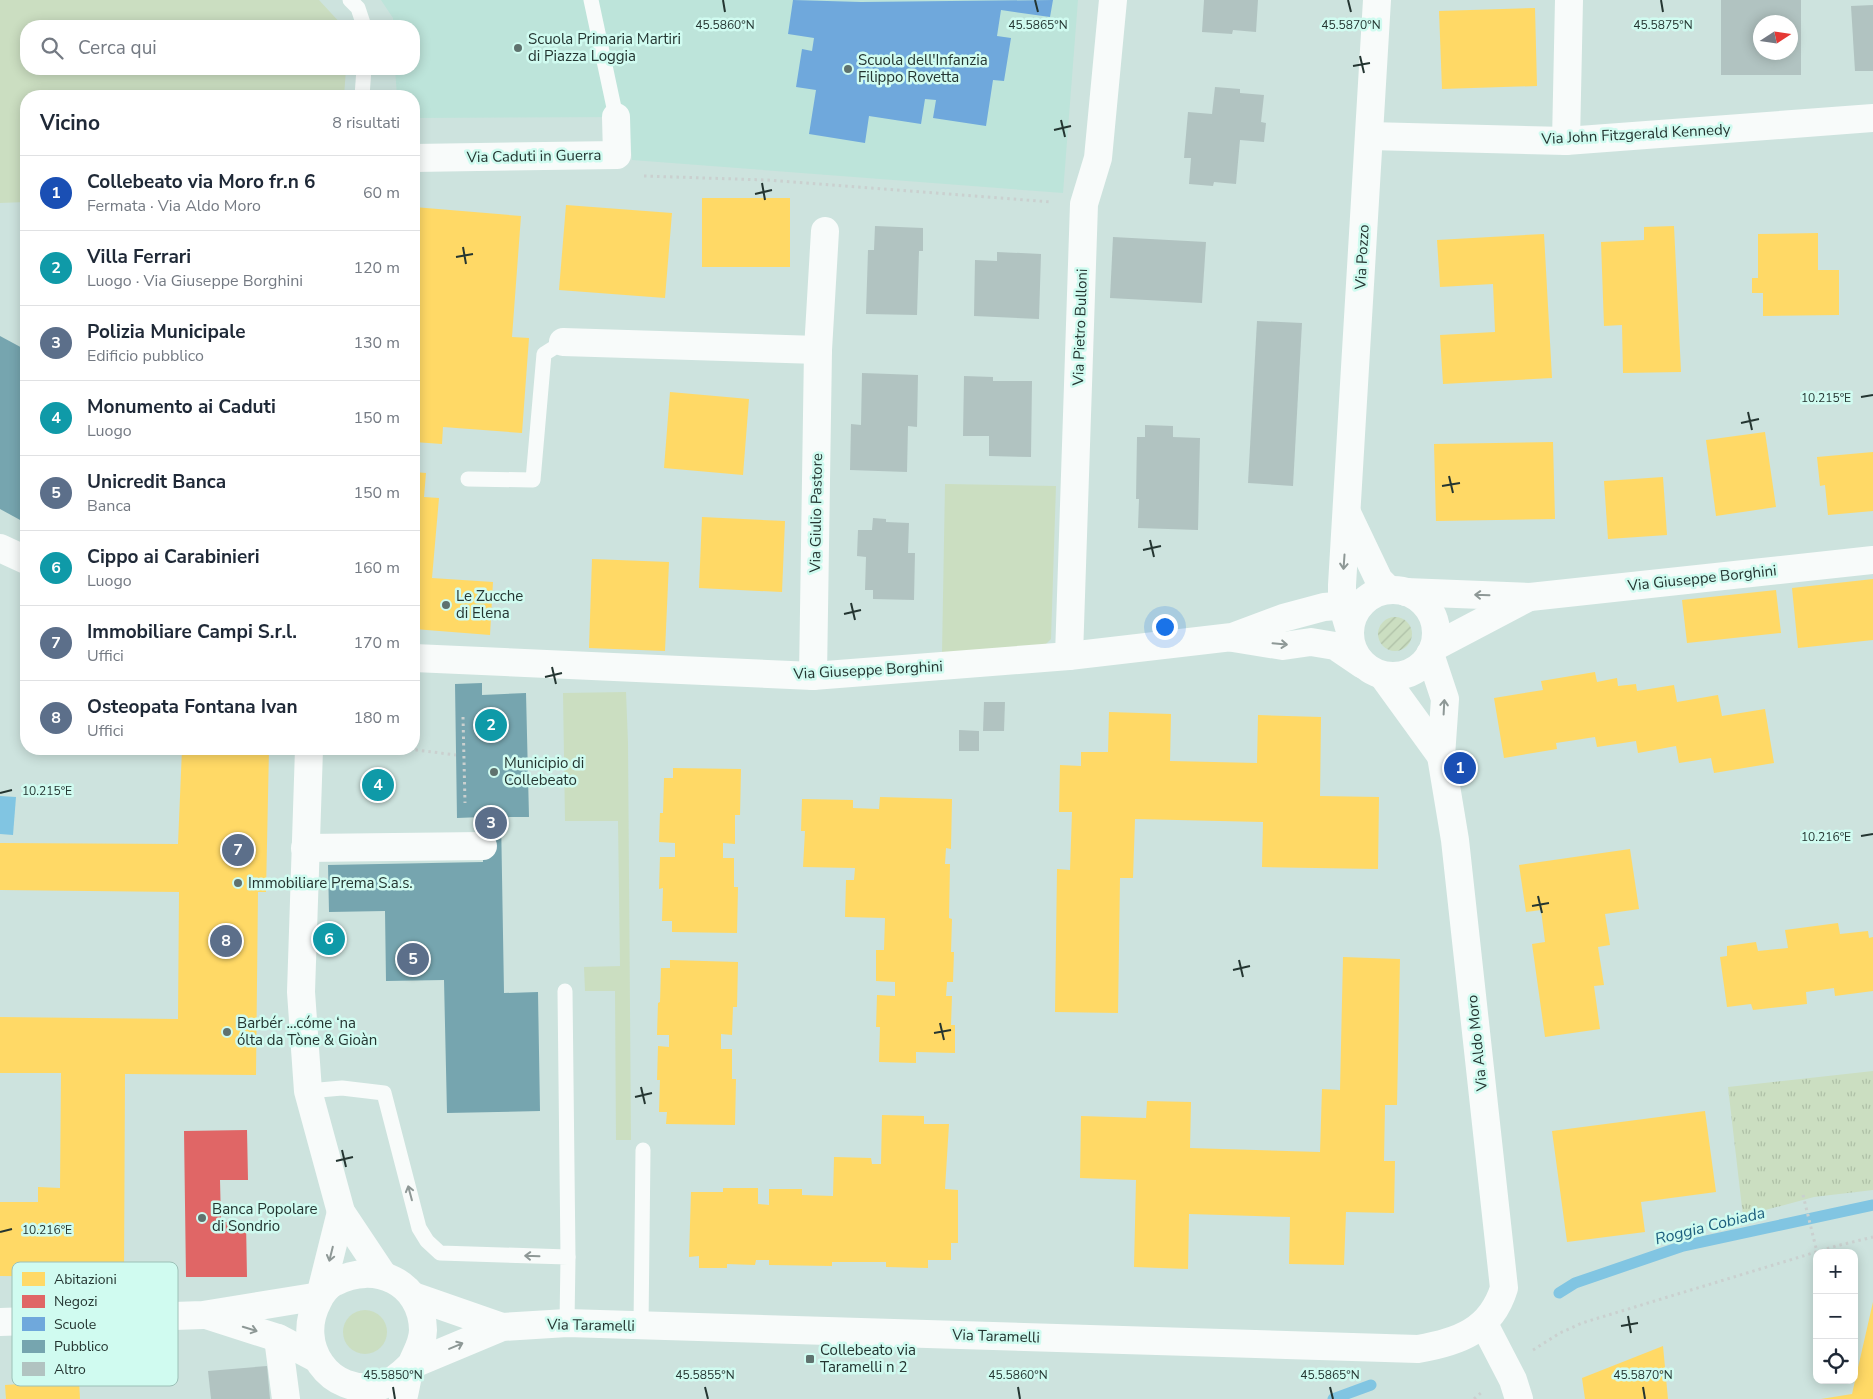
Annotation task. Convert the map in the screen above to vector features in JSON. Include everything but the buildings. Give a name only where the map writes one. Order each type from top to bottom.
[{"type":"street","name":"Via Pietro Bulloni","points":[[1069,656],[1084,204],[1098,158],[1113,0]]},
{"type":"street","name":"Via Pozzo","points":[[1352,604],[1347,513],[1377,0]]},
{"type":"street","points":[[1566,141],[1568,0]]},
{"type":"street","name":"Via Caduti in Guerra","points":[[420,158],[616,156],[616,117]]},
{"type":"street","name":"Via John Fitzgerald Kennedy","points":[[1369,136],[1566,141],[1636,130],[1873,118]]},
{"type":"street","name":"Via Giulio Pastore","points":[[813,676],[818,350],[824,231]]},
{"type":"street","points":[[562,342],[818,350]]},
{"type":"street","name":"Via Pozzo","points":[[1347,513],[1379,580],[1398,591]]},
{"type":"street","points":[[0,548],[20,557]]},
{"type":"street","name":"Via Giuseppe Borghini","points":[[420,658],[813,676],[1069,656],[1232,638],[1283,618],[1352,604],[1374,594],[1398,591],[1530,597],[1873,560]]},
{"type":"street","points":[[1398,591],[1421,601],[1432,614],[1436,630],[1432,651]]},
{"type":"street","name":"Via Giuseppe Borghini","points":[[1232,638],[1283,646],[1311,642],[1335,646],[1375,672],[1397,676],[1410,673],[1422,666],[1432,651],[1530,597]]},
{"type":"street","points":[[1352,604],[1351,645],[1358,658],[1375,672]]},
{"type":"street","name":"Via Aldo Moro","points":[[1432,651],[1445,699],[1441,756],[1455,840],[1504,1288],[1499,1303],[1484,1324]]},
{"type":"street","name":"Via Aldo Moro","points":[[1375,672],[1441,756]]},
{"type":"street","points":[[309,755],[301,992],[308,1091],[341,1212],[383,1275]]},
{"type":"street","points":[[305,848],[483,846]]},
{"type":"street","points":[[320,1296],[341,1212]]},
{"type":"street","points":[[204,1315],[278,1338],[316,1358],[328,1372],[351,1391],[362,1387],[380,1386],[398,1378],[411,1365],[420,1349],[423,1331],[421,1313],[413,1296],[399,1284],[383,1275],[366,1273],[348,1276],[332,1283],[320,1296],[312,1310],[309,1326],[316,1358]]},
{"type":"street","points":[[178,1316],[204,1315],[320,1296]]},
{"type":"street","name":"Via Taramelli","points":[[413,1296],[502,1327]]},
{"type":"street","name":"Via Taramelli","points":[[411,1365],[502,1327],[566,1323],[1418,1349],[1443,1345],[1464,1336],[1484,1324]]},
{"type":"street","points":[[1484,1324],[1513,1380],[1519,1399]]},
{"type":"street","points":[[278,1338],[286,1399]]},
{"type":"street","points":[[403,1399],[411,1365]]},
{"type":"lane","points":[[350,0],[358,8],[362,20]]},
{"type":"lane","points":[[591,0],[616,117]]},
{"type":"lane","points":[[362,90],[364,75]]},
{"type":"lane","points":[[468,478],[533,480],[544,354],[562,342]]},
{"type":"lane","points":[[566,992],[568,1257],[566,1323]]},
{"type":"lane","points":[[308,1091],[342,1088],[384,1093],[419,1228],[427,1241],[440,1253],[568,1257]]},
{"type":"lane","points":[[642,1326],[643,1150]]},
{"type":"path","points":[[616,156],[628,175],[766,180],[1084,204]]},
{"type":"path","points":[[463,717],[465,803]]},
{"type":"path","points":[[420,750],[456,755]]},
{"type":"path","points":[[1803,1194],[1816,1249]]},
{"type":"path","points":[[1829,1249],[1873,1238]]},
{"type":"path","points":[[1537,1347],[1582,1323],[1813,1253]]},
{"type":"path","points":[[1474,1399],[1482,1391]]},
{"type":"shaded area","name":"Scuola dell'Infanzia Filippo Rovetta","points":[[381,0],[1078,0],[1063,193],[632,160],[628,117],[420,118],[420,90],[397,90],[395,75],[420,75],[420,20],[393,20]]},
{"type":"green space","points":[[0,0],[319,0],[337,20],[20,20],[20,75],[346,75],[344,90],[20,90],[20,202],[0,203]]},
{"type":"green space","points":[[945,484],[1056,486],[1051,639],[1045,645],[942,654]]},
{"type":"green space","points":[[1395,617],[1402,618],[1407,622],[1411,627],[1411,641],[1407,646],[1402,650],[1395,651],[1388,650],[1383,646],[1379,641],[1378,634],[1379,627],[1383,622],[1388,618]]},
{"type":"green space","points":[[626,692],[631,1140],[616,1140],[615,991],[585,991],[584,967],[620,966],[618,821],[565,821],[563,693]]},
{"type":"green space","points":[[1873,1071],[1873,1190],[1814,1197],[1743,1216],[1728,1087]]},
{"type":"green space","points":[[365,1310],[377,1314],[383,1320],[387,1332],[383,1344],[377,1350],[365,1354],[353,1350],[347,1344],[343,1332],[347,1320],[353,1314]]},
{"type":"water","points":[[0,796],[16,797],[13,835],[0,834]]},
{"type":"waterway","name":"Roggia Cobiada","points":[[1559,1293],[1575,1283],[1683,1246],[1873,1205]]},
{"type":"waterway","name":"Roggia Cobiada","points":[[1333,1399],[1371,1385]]},
{"type":"place","name":"Scuola Primaria Martiri di Piazza Loggia","points":[[518,48]]},
{"type":"place","name":"Scuola dell'Infanzia Filippo Rovetta","points":[[848,69]]},
{"type":"place","name":"Le Zucche di Elena","points":[[446,605]]},
{"type":"place","name":"Villa Ferrari","points":[[491,725]]},
{"type":"place","name":"Collebeato via Moro fr.n 6","points":[[1460,768]]},
{"type":"place","name":"Municipio di Collebeato","points":[[494,772]]},
{"type":"place","name":"Monumento ai Caduti","points":[[378,785]]},
{"type":"place","name":"Polizia Municipale","points":[[491,823]]},
{"type":"place","name":"Immobiliare Campi S.r.l.","points":[[238,850]]},
{"type":"place","name":"Immobiliare Prema S.a.s.","points":[[238,883]]},
{"type":"place","name":"Cippo ai Carabinieri","points":[[329,939]]},
{"type":"place","name":"Osteopata Fontana Ivan","points":[[226,941]]},
{"type":"place","name":"Unicredit Banca","points":[[413,959]]},
{"type":"place","name":"Barbér ...cóme ‘na ólta da Tòne & Gioàn","points":[[227,1032]]},
{"type":"place","name":"Banca Popolare di Sondrio","points":[[202,1218]]},
{"type":"place","name":"Collebeato via Taramelli n 2","points":[[810,1359]]}]
